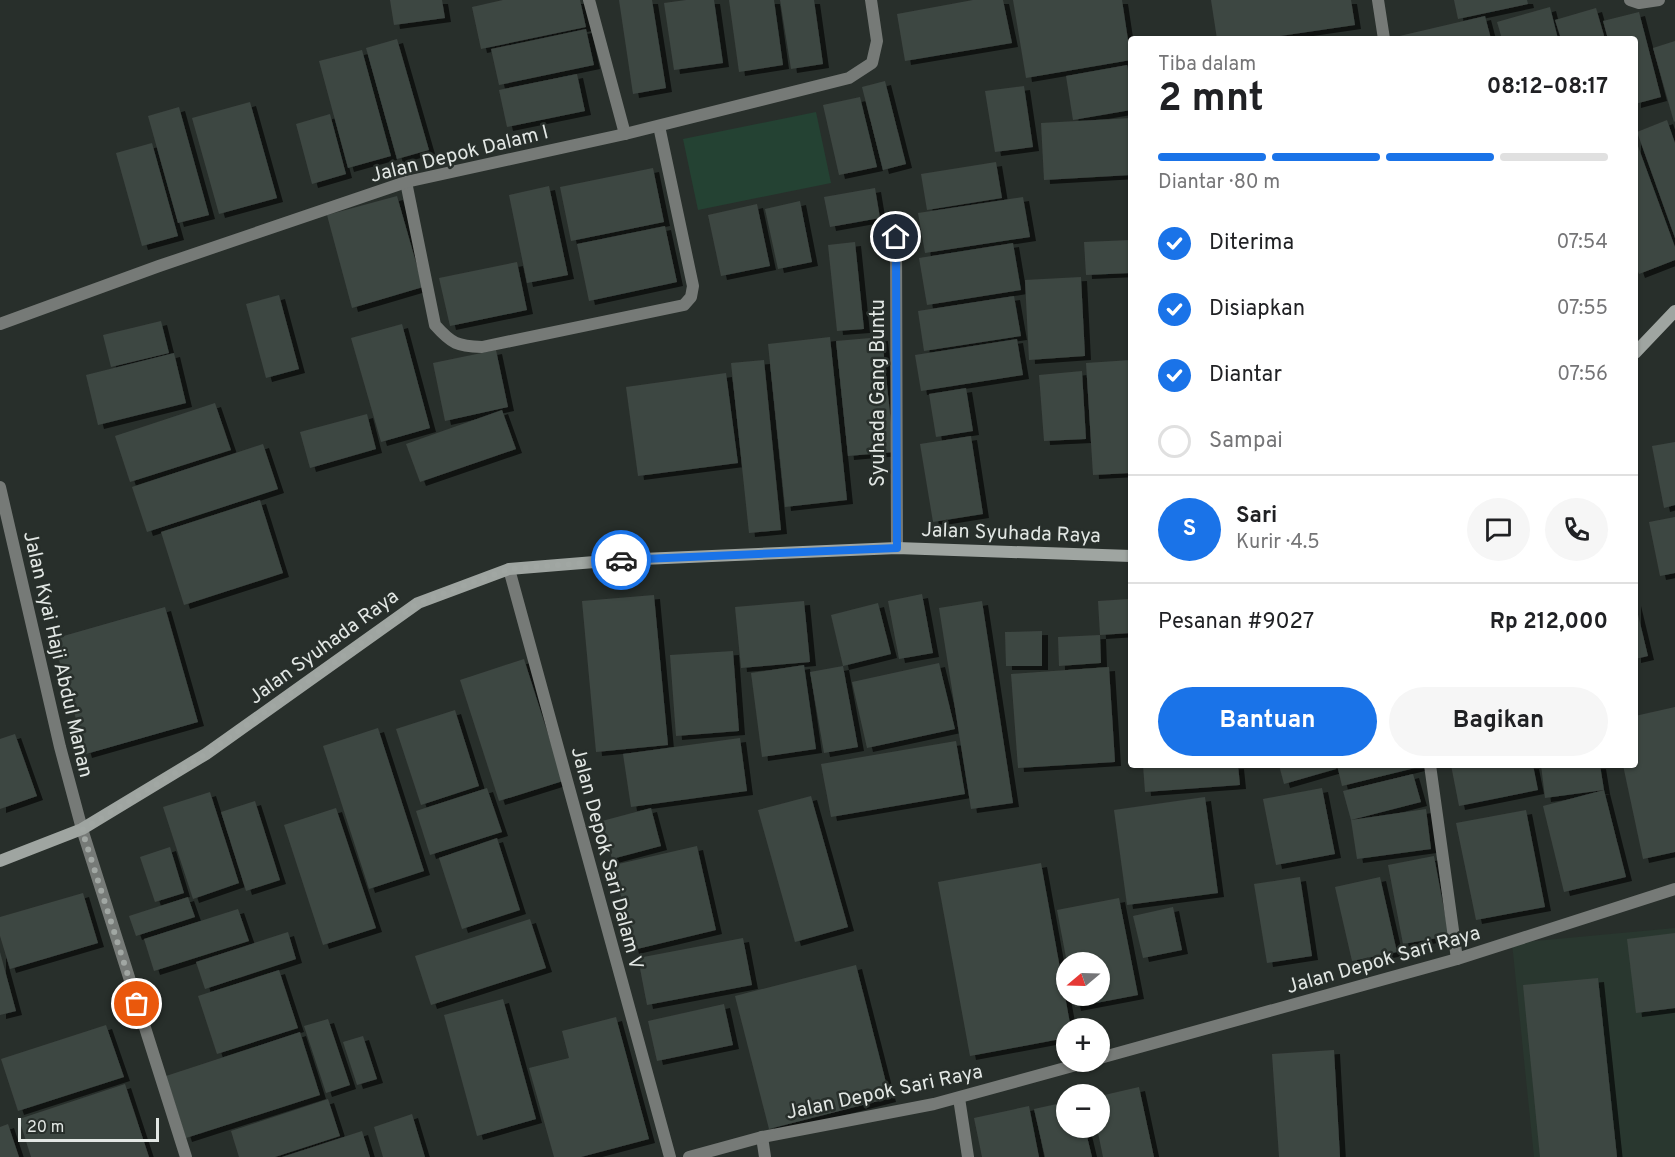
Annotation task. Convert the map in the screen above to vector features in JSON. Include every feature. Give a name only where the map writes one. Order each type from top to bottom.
[{"type":"street","points":[[589,0],[626,134]]},
{"type":"street","name":"Jalan Depok Dalam I","points":[[0,324],[159,266],[406,182],[626,134],[849,78],[872,63],[876,41],[871,0]]},
{"type":"street","points":[[1378,0],[1384,36]]},
{"type":"street","points":[[1630,0],[1639,3],[1659,0]]},
{"type":"street","points":[[406,182],[435,325],[447,338],[460,346],[482,347],[684,305],[691,297],[693,286],[659,126]]},
{"type":"street","name":"Syuhada Gang Buntu","points":[[896,237],[897,548]]},
{"type":"street","points":[[1638,349],[1675,311]]},
{"type":"street","name":"Jalan Kyai Haji Abdul Manan","points":[[0,487],[60,747],[82,830]]},
{"type":"street","name":"Jalan Syuhada Raya","points":[[0,861],[82,830],[206,754],[418,603],[509,569],[619,560],[897,548],[1128,556]]},
{"type":"street","name":"Jalan Depok Sari Dalam V","points":[[509,569],[670,1157]]},
{"type":"street","points":[[1430,768],[1457,959]]},
{"type":"street","points":[[82,830],[186,1157]]},
{"type":"street","name":"Jalan Depok Sari Raya","points":[[1110,1055],[1457,959],[1675,889]]},
{"type":"street","name":"Jalan Depok Sari Raya","points":[[689,1157],[762,1137],[934,1104],[1056,1071]]},
{"type":"street","points":[[959,1098],[968,1157]]},
{"type":"street","points":[[762,1137],[765,1157]]},
{"type":"shaded area","points":[[1675,928],[1675,1157],[1534,1157],[1512,943]]},
{"type":"green space","points":[[816,112],[831,183],[698,210],[683,139]]},
{"type":"building","points":[[390,0],[442,0],[445,18],[394,25]]},
{"type":"building","points":[[503,0],[580,0],[586,27],[481,49],[472,7]]},
{"type":"building","points":[[619,0],[652,0],[666,88],[633,94]]},
{"type":"building","points":[[714,0],[723,63],[674,70],[664,3]]},
{"type":"building","points":[[729,0],[774,0],[783,65],[739,72]]},
{"type":"building","points":[[780,0],[814,0],[823,64],[791,69]]},
{"type":"building","points":[[973,0],[1003,0],[1012,43],[905,61],[897,14]]},
{"type":"building","points":[[1013,0],[1122,0],[1128,40],[1128,61],[1026,78]]},
{"type":"building","points":[[1211,0],[1351,0],[1355,25],[1280,36],[1217,36]]},
{"type":"building","points":[[1454,0],[1527,0],[1528,4],[1458,19]]},
{"type":"building","points":[[1550,7],[1557,36],[1501,36],[1497,22]]},
{"type":"building","points":[[1596,8],[1604,36],[1560,36],[1555,20]]},
{"type":"building","points":[[1639,12],[1661,97],[1638,103],[1638,36],[1607,36],[1603,21]]},
{"type":"building","points":[[1485,16],[1490,36],[1400,36]]},
{"type":"building","points":[[586,29],[594,65],[499,85],[491,49]]},
{"type":"building","points":[[397,39],[429,150],[397,159],[366,48]]},
{"type":"building","points":[[1675,41],[1675,121],[1674,122],[1653,48]]},
{"type":"building","points":[[362,50],[391,156],[348,168],[319,61]]},
{"type":"building","points":[[1127,65],[1128,111],[1073,120],[1066,76]]},
{"type":"building","points":[[577,74],[585,111],[507,127],[499,90]]},
{"type":"building","points":[[885,81],[906,164],[883,170],[862,87]]},
{"type":"building","points":[[1024,86],[1033,147],[995,152],[985,91]]},
{"type":"building","points":[[860,97],[877,167],[839,175],[823,105]]},
{"type":"building","points":[[250,102],[277,198],[219,214],[192,118]]},
{"type":"building","points":[[179,107],[209,215],[178,223],[148,116]]},
{"type":"building","points":[[330,114],[346,174],[312,184],[296,124]]},
{"type":"building","points":[[1128,118],[1128,175],[1044,180],[1041,123]]},
{"type":"building","points":[[1667,120],[1675,143],[1675,238],[1638,135],[1638,132]]},
{"type":"building","points":[[152,143],[178,236],[142,246],[116,153]]},
{"type":"building","points":[[1638,146],[1675,247],[1675,260],[1639,274]]},
{"type":"building","points":[[996,162],[1002,198],[927,210],[921,174]]},
{"type":"building","points":[[653,168],[664,222],[571,241],[560,187]]},
{"type":"building","points":[[549,186],[568,275],[527,283],[509,195]]},
{"type":"building","points":[[875,188],[880,218],[830,227],[824,197]]},
{"type":"building","points":[[397,196],[423,287],[352,308],[327,215]]},
{"type":"building","points":[[1023,197],[1030,237],[925,253],[918,213]]},
{"type":"building","points":[[800,201],[812,262],[778,269],[765,209]]},
{"type":"building","points":[[757,204],[770,266],[721,276],[708,215]]},
{"type":"building","points":[[665,226],[677,282],[589,301],[577,244]]},
{"type":"building","points":[[1128,240],[1128,273],[1086,275],[1084,242]]},
{"type":"building","points":[[855,242],[864,329],[837,331],[828,245]]},
{"type":"building","points":[[1013,243],[1021,290],[927,305],[919,258]]},
{"type":"building","points":[[517,262],[527,310],[450,326],[439,278]]},
{"type":"building","points":[[1081,277],[1085,356],[1029,360],[1025,280]]},
{"type":"building","points":[[279,295],[299,369],[266,378],[246,304]]},
{"type":"building","points":[[1014,296],[1021,336],[924,351],[918,311]]},
{"type":"building","points":[[161,321],[169,353],[111,367],[103,335]]},
{"type":"building","points":[[402,324],[430,428],[381,442],[351,338]]},
{"type":"building","points":[[830,337],[847,500],[785,507],[768,344]]},
{"type":"building","points":[[882,337],[894,452],[848,456],[836,341]]},
{"type":"building","points":[[1017,339],[1023,375],[921,391],[915,355]]},
{"type":"building","points":[[496,350],[508,407],[445,421],[433,363]]},
{"type":"building","points":[[174,353],[186,403],[98,425],[86,375]]},
{"type":"building","points":[[764,360],[781,530],[749,533],[731,363]]},
{"type":"building","points":[[1128,360],[1128,473],[1093,475],[1086,363]]},
{"type":"building","points":[[1082,371],[1086,439],[1044,441],[1039,375]]},
{"type":"building","points":[[726,373],[738,463],[638,476],[626,387]]},
{"type":"building","points":[[966,388],[973,431],[936,437],[929,394]]},
{"type":"building","points":[[215,403],[231,450],[130,482],[115,436]]},
{"type":"building","points":[[502,410],[516,449],[420,482],[406,444]]},
{"type":"building","points":[[367,414],[376,449],[310,468],[300,432]]},
{"type":"building","points":[[971,436],[983,514],[933,522],[920,444]]},
{"type":"building","points":[[1675,442],[1675,505],[1664,508],[1652,446]]},
{"type":"building","points":[[263,444],[278,489],[147,532],[132,487]]},
{"type":"building","points":[[260,500],[283,573],[184,605],[161,532]]},
{"type":"building","points":[[1675,517],[1675,573],[1660,576],[1649,522]]},
{"type":"building","points":[[922,594],[933,653],[899,659],[888,601]]},
{"type":"building","points":[[654,595],[668,745],[596,752],[582,601]]},
{"type":"building","points":[[1128,599],[1128,633],[1100,635],[1098,601]]},
{"type":"building","points":[[804,601],[810,662],[741,668],[735,607]]},
{"type":"building","points":[[982,601],[1013,803],[971,809],[939,608]]},
{"type":"building","points":[[878,603],[891,654],[843,666],[831,615]]},
{"type":"building","points":[[165,607],[198,722],[86,754],[53,639]]},
{"type":"building","points":[[1638,614],[1648,656],[1638,658]]},
{"type":"building","points":[[1042,631],[1042,666],[1006,666],[1005,632]]},
{"type":"building","points":[[1100,635],[1101,663],[1059,666],[1058,637]]},
{"type":"building","points":[[733,651],[739,731],[676,736],[670,655]]},
{"type":"building","points":[[524,659],[563,781],[499,801],[460,680]]},
{"type":"building","points":[[939,663],[955,729],[867,748],[852,682]]},
{"type":"building","points":[[804,665],[816,749],[762,757],[751,673]]},
{"type":"building","points":[[843,666],[858,747],[824,753],[810,672]]},
{"type":"building","points":[[1109,667],[1115,762],[1018,768],[1011,674]]},
{"type":"building","points":[[1675,707],[1675,852],[1643,859],[1624,768],[1638,768],[1638,715]]},
{"type":"building","points":[[455,710],[479,786],[421,805],[396,729]]},
{"type":"building","points":[[378,728],[424,871],[369,889],[323,746]]},
{"type":"building","points":[[15,734],[37,796],[0,809],[0,739]]},
{"type":"building","points":[[740,738],[747,791],[631,807],[623,754]]},
{"type":"building","points":[[956,741],[965,794],[831,817],[821,764]]},
{"type":"building","points":[[1143,768],[1238,768],[1240,785],[1145,792]]},
{"type":"building","points":[[1280,768],[1336,768],[1336,769],[1284,784]]},
{"type":"building","points":[[1338,768],[1415,768],[1342,786]]},
{"type":"building","points":[[1452,768],[1534,768],[1538,790],[1459,806]]},
{"type":"building","points":[[1541,768],[1600,768],[1604,790],[1545,798]]},
{"type":"building","points":[[1413,774],[1421,802],[1351,820],[1343,791]]},
{"type":"building","points":[[487,788],[502,832],[430,855],[416,811]]},
{"type":"building","points":[[1322,788],[1335,854],[1276,865],[1263,799]]},
{"type":"building","points":[[1604,790],[1626,877],[1564,892],[1543,806]]},
{"type":"building","points":[[210,792],[239,883],[193,899],[163,807]]},
{"type":"building","points":[[811,796],[848,927],[795,942],[758,810]]},
{"type":"building","points":[[1205,797],[1218,893],[1127,905],[1114,810]]},
{"type":"building","points":[[255,801],[280,880],[246,891],[221,812]]},
{"type":"building","points":[[336,808],[376,928],[323,945],[284,825]]},
{"type":"building","points":[[651,808],[661,846],[612,859],[602,821]]},
{"type":"building","points":[[1426,809],[1431,849],[1357,859],[1351,820]]},
{"type":"building","points":[[1526,810],[1545,907],[1476,920],[1456,823]]},
{"type":"building","points":[[497,838],[520,910],[462,929],[439,858]]},
{"type":"building","points":[[697,846],[716,930],[633,950],[614,865]]},
{"type":"building","points":[[170,847],[184,893],[155,902],[140,857]]},
{"type":"building","points":[[1434,856],[1449,936],[1403,944],[1388,865]]},
{"type":"building","points":[[1041,863],[1057,952],[1056,1006],[1067,1006],[1069,1018],[1056,1018],[1056,1040],[970,1056],[938,882]]},
{"type":"building","points":[[1300,877],[1312,956],[1267,963],[1254,884]]},
{"type":"building","points":[[1380,877],[1397,952],[1352,961],[1335,887]]},
{"type":"building","points":[[83,893],[98,943],[10,969],[0,936],[0,917]]},
{"type":"building","points":[[188,897],[195,917],[136,936],[129,916]]},
{"type":"building","points":[[1119,898],[1138,995],[1110,1000],[1110,952],[1065,952],[1057,910]]},
{"type":"building","points":[[1173,907],[1182,950],[1143,958],[1133,916]]},
{"type":"building","points":[[238,909],[249,941],[154,971],[144,939]]},
{"type":"building","points":[[530,919],[546,968],[431,1005],[415,956]]},
{"type":"building","points":[[288,932],[296,959],[205,989],[196,962]]},
{"type":"building","points":[[1675,933],[1675,1008],[1636,1013],[1627,939]]},
{"type":"building","points":[[743,938],[752,985],[647,1005],[638,958]]},
{"type":"building","points":[[0,952],[16,1011],[0,1015]]},
{"type":"building","points":[[856,965],[890,1098],[769,1129],[735,996]]},
{"type":"building","points":[[279,970],[298,1028],[217,1054],[198,996]]},
{"type":"building","points":[[1598,978],[1617,1157],[1540,1157],[1523,985]]},
{"type":"building","points":[[503,999],[536,1119],[477,1136],[444,1015]]},
{"type":"building","points":[[724,1004],[733,1045],[657,1061],[648,1021]]},
{"type":"building","points":[[616,1017],[649,1139],[581,1157],[554,1157],[529,1068],[569,1058],[562,1031]]},
{"type":"building","points":[[328,1019],[350,1085],[326,1093],[304,1026]]},
{"type":"building","points":[[106,1025],[124,1077],[18,1111],[1,1059]]},
{"type":"building","points":[[300,1032],[320,1095],[186,1138],[166,1076]]},
{"type":"building","points":[[363,1036],[377,1079],[357,1085],[343,1042]]},
{"type":"building","points":[[1334,1050],[1340,1157],[1279,1157],[1272,1054]]},
{"type":"building","points":[[125,1084],[149,1157],[31,1157],[19,1119]]},
{"type":"building","points":[[1139,1087],[1154,1157],[1103,1157],[1099,1138],[1110,1138],[1110,1094]]},
{"type":"building","points":[[328,1099],[340,1136],[275,1157],[239,1157],[231,1131]]},
{"type":"building","points":[[1056,1104],[1056,1138],[1087,1138],[1092,1157],[1045,1157],[1034,1109]]},
{"type":"building","points":[[1029,1106],[1039,1157],[982,1157],[974,1118]]},
{"type":"building","points":[[412,1114],[425,1157],[383,1157],[374,1127]]},
{"type":"building","points":[[8,1124],[19,1157],[0,1157],[0,1127]]},
{"type":"building","points":[[362,1131],[370,1157],[282,1157]]},
{"type":"way so far","points":[[137,1004],[82,830],[206,754],[418,603],[509,569],[621,560]]},
{"type":"route","points":[[621,560],[897,548],[896,237]]}]
